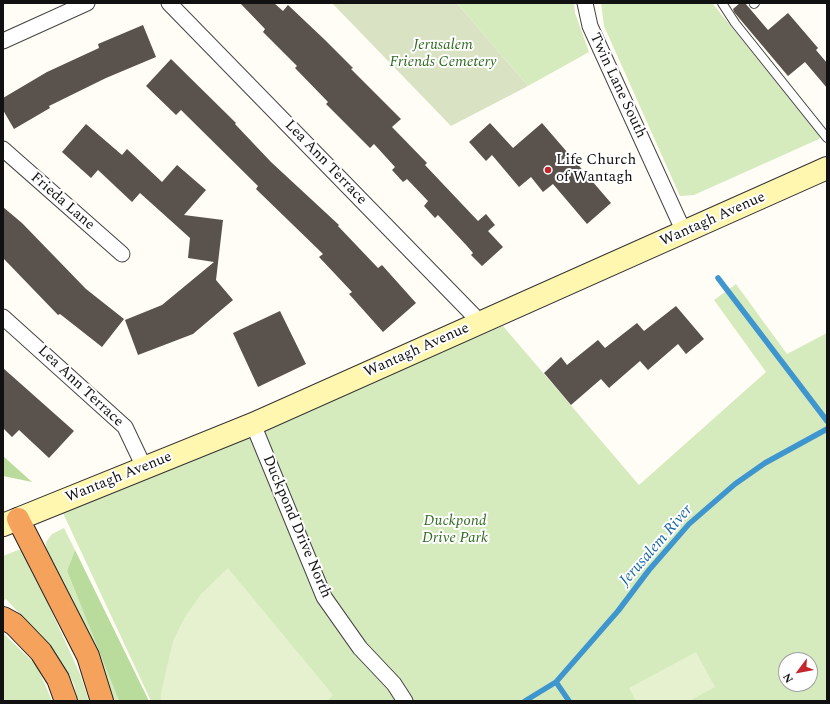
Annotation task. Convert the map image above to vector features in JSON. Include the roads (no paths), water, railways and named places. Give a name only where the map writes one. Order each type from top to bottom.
[{"type":"highway","points":[[7,523],[88,656],[102,701]]},
{"type":"highway","points":[[3,618],[14,624],[41,652],[58,679],[66,701]]},
{"type":"main road","name":"Wantagh Avenue","points":[[7,523],[253,424],[827,168]]},
{"type":"street","points":[[3,41],[87,3]]},
{"type":"street","name":"Lea Ann Terrace","points":[[169,3],[480,323]]},
{"type":"street","name":"Twin Lane South","points":[[585,3],[590,26],[684,232]]},
{"type":"street","name":"Frieda Lane","points":[[3,149],[122,254]]},
{"type":"street","name":"Lea Ann Terrace","points":[[3,317],[125,427],[144,467]]},
{"type":"street","name":"Duckpond Drive North","points":[[253,424],[324,597],[360,648],[394,684],[405,701]]},
{"type":"lane","points":[[722,3],[735,23],[827,138]]},
{"type":"waterway","points":[[718,278],[827,421]]},
{"type":"waterway","name":"Jerusalem River","points":[[525,701],[556,682],[618,611],[649,570],[689,524],[735,484],[765,463],[827,429]]},
{"type":"waterway","points":[[556,682],[569,701]]},
{"type":"place","name":"Life Church of Wantagh","points":[[548,170]]},
{"type":"park label","name":"Jerusalem Friends Cemetery","points":[[443,54]]},
{"type":"park label","name":"Duckpond Drive Park","points":[[455,530]]}]
